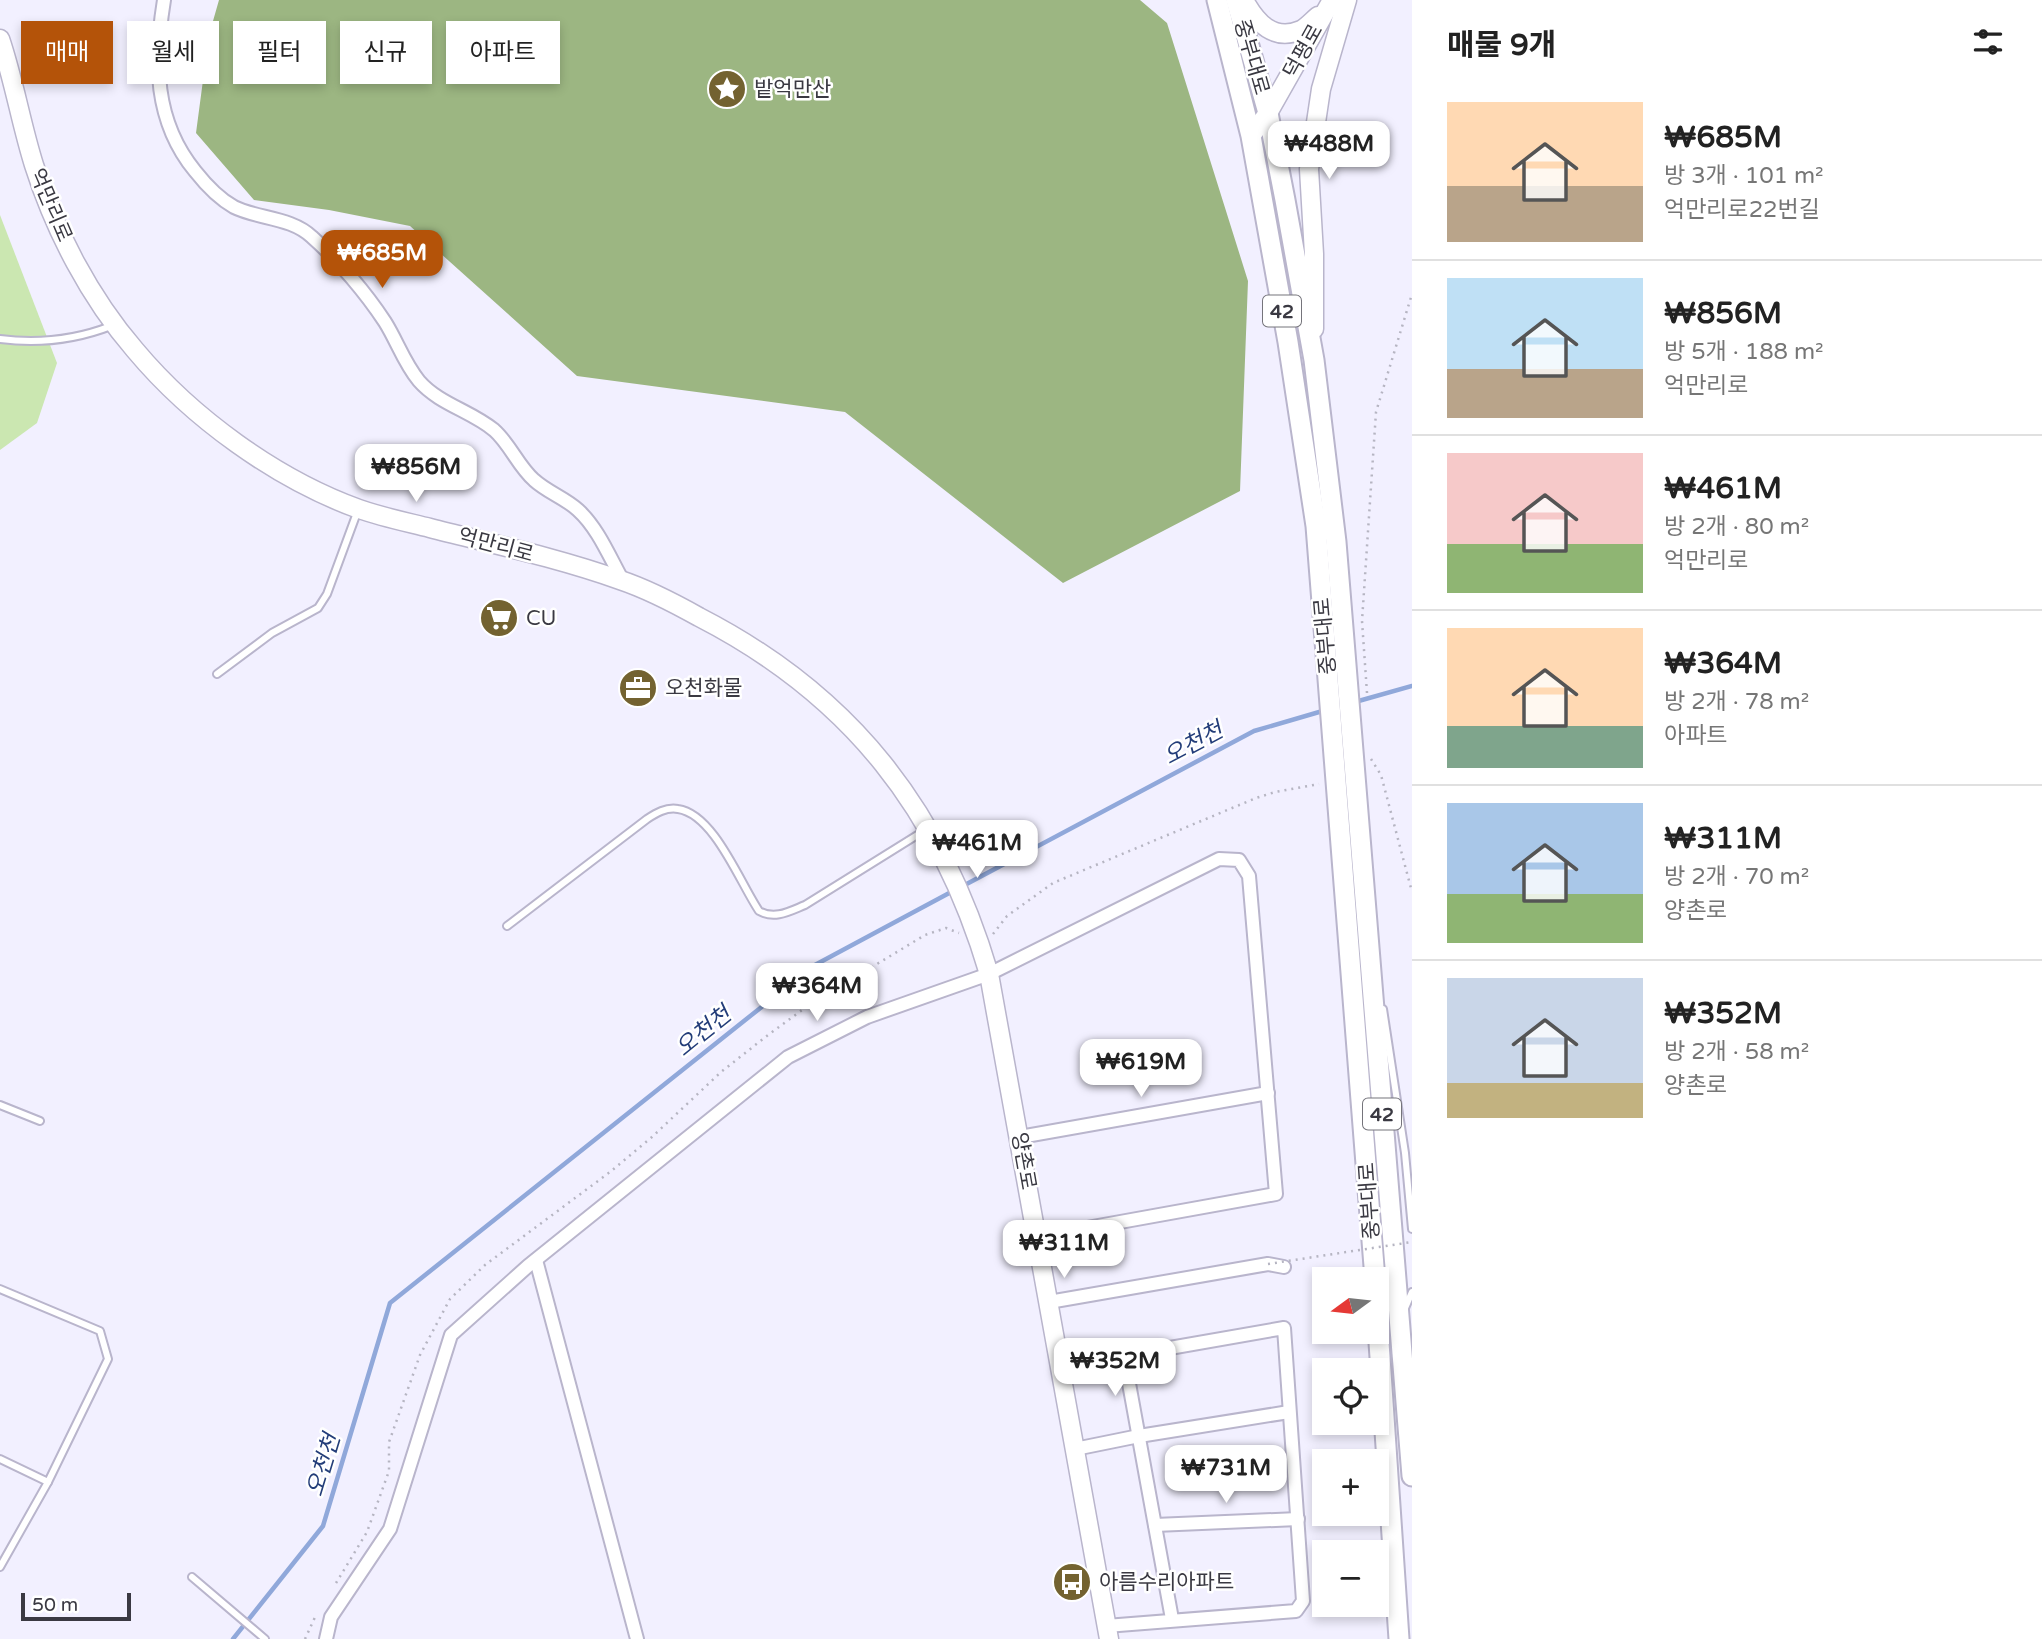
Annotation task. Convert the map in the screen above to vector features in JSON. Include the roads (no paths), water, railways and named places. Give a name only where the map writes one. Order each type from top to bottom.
[{"type":"main road","points":[[1204,0],[1242,139],[1261,190]]},
{"type":"main road","name":"중부대로","points":[[1217,0],[1251,136],[1316,526],[1374,1267]]},
{"type":"main road","name":"중부대로","points":[[1236,0],[1268,113],[1314,360],[1362,756],[1368,946],[1412,1476]]},
{"type":"main road","points":[[1379,1344],[1399,1639]]},
{"type":"street","points":[[164,0],[158,38],[161,100],[166,123],[190,166],[209,188],[236,208],[286,223],[311,236],[372,304],[407,366],[420,382],[431,393],[497,433],[535,481],[577,509],[589,522],[623,581]]},
{"type":"street","points":[[1244,0],[1266,30],[1281,33],[1301,30],[1329,4]]},
{"type":"street","points":[[1314,360],[1314,254],[1309,169],[1321,89],[1347,0]]},
{"type":"street","name":"덕평로","points":[[1251,136],[1268,113],[1329,4]]},
{"type":"street","name":"억만리로","points":[[0,39],[24,132],[48,205],[73,255],[114,324],[159,377],[217,429],[288,475],[358,508],[623,581],[726,630],[756,648],[838,713],[883,762],[939,845],[978,937]]},
{"type":"street","points":[[326,1639],[331,1617],[390,1529],[451,1335],[536,1260],[788,1057],[867,1017],[989,974],[1219,859],[1238,860],[1249,876],[1276,1194],[1037,1237]]},
{"type":"street","name":"양촌로","points":[[978,937],[989,974],[1020,1137],[1108,1632]]},
{"type":"street","points":[[1020,1137],[1268,1093]]},
{"type":"street","points":[[536,1260],[637,1639]]},
{"type":"street","points":[[1049,1302],[1268,1264],[1284,1268]]},
{"type":"street","points":[[1108,1632],[1172,1619],[1296,1611],[1303,1601],[1284,1328],[1124,1356],[1172,1619]]},
{"type":"street","points":[[1075,1449],[1289,1412]]},
{"type":"street","points":[[1155,1525],[1298,1519]]},
{"type":"lane","points":[[0,340],[64,340],[86,336],[114,324]]},
{"type":"lane","points":[[217,674],[272,633],[318,608],[327,594],[358,508]]},
{"type":"lane","points":[[507,926],[647,819],[668,809],[691,813],[702,823],[716,839],[759,911],[767,915],[787,913],[805,905],[928,828]]},
{"type":"lane","points":[[1368,946],[1387,1026],[1405,1153],[1412,1229]]},
{"type":"lane","points":[[0,1105],[40,1121]]},
{"type":"lane","points":[[0,1289],[100,1331],[108,1359],[48,1482],[0,1567]]},
{"type":"lane","points":[[1401,1334],[1403,1311],[1412,1292]]},
{"type":"lane","points":[[0,1459],[48,1482]]},
{"type":"lane","points":[[192,1577],[265,1639]]},
{"type":"waterway","name":"오천천","points":[[1355,702],[1412,686]]},
{"type":"waterway","name":"오천천","points":[[961,887],[1254,731],[1326,710]]},
{"type":"waterway","name":"오천천","points":[[233,1639],[323,1526],[390,1303],[813,966],[953,891]]},
{"type":"place","name":"밭억만산","points":[[727,89]]},
{"type":"place","name":"CU","points":[[499,618]]},
{"type":"place","name":"오천화물","points":[[638,688]]},
{"type":"place","name":"아름수리아파트","points":[[1072,1582]]}]
